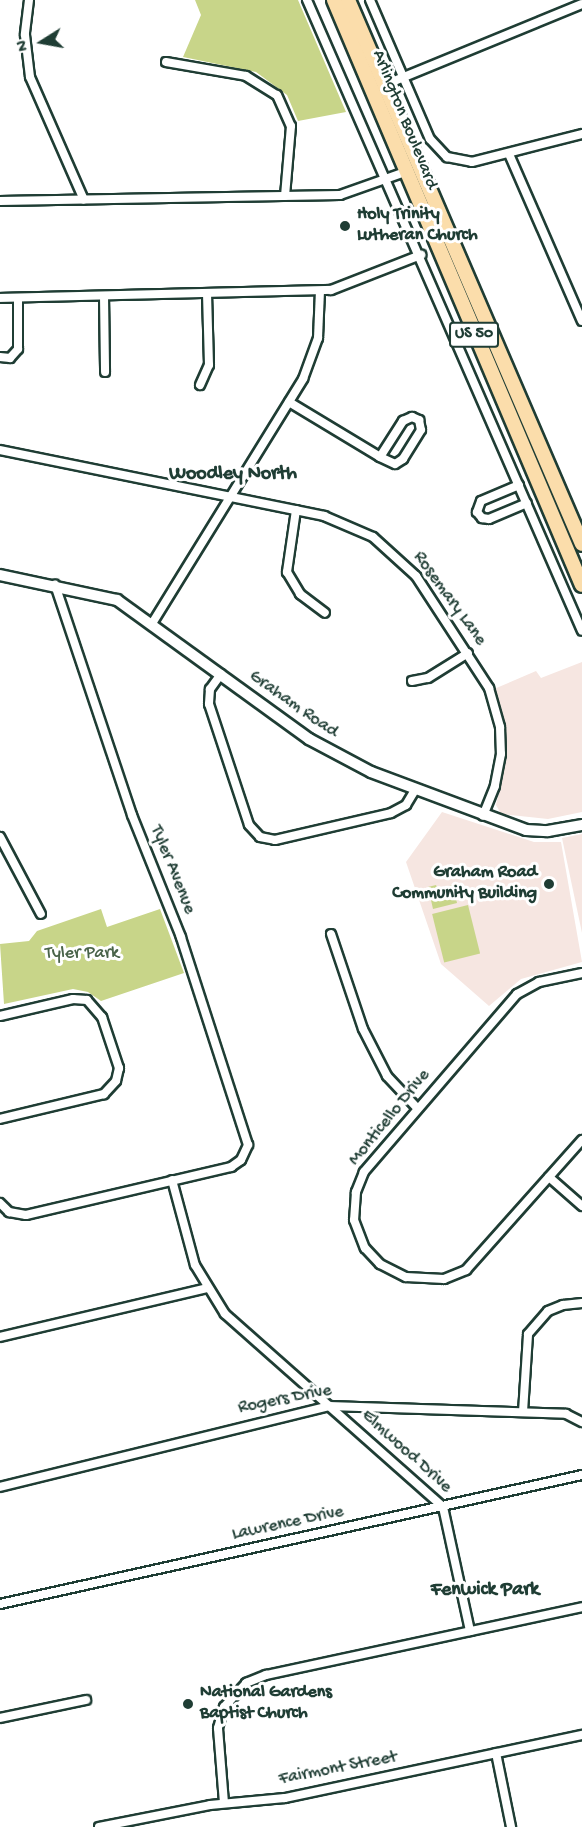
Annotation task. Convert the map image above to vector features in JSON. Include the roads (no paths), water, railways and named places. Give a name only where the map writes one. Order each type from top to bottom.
[{"type":"highway","name":"Arlington Boulevard","points":[[334,0],[582,585]]},
{"type":"highway","name":"Arlington Boulevard","points":[[348,0],[582,544]]},
{"type":"highway","points":[[405,172],[414,173],[428,188]]},
{"type":"street","points":[[29,0],[26,35],[30,77],[84,200]]},
{"type":"street","points":[[307,0],[421,255],[582,631]]},
{"type":"street","points":[[370,0],[430,139],[442,154],[463,162],[510,154],[582,134]]},
{"type":"street","points":[[370,84],[386,87],[582,4]]},
{"type":"street","points":[[166,62],[246,76],[278,95],[291,126],[285,196]]},
{"type":"street","points":[[510,154],[582,321]]},
{"type":"street","points":[[0,201],[349,194],[405,172]]},
{"type":"street","points":[[0,298],[320,291],[342,288],[421,255]]},
{"type":"street","points":[[153,622],[290,402],[313,356],[321,319],[320,291]]},
{"type":"street","points":[[200,385],[209,365],[207,294]]},
{"type":"street","points":[[104,296],[105,372]]},
{"type":"street","points":[[0,357],[10,357],[18,349],[18,298]]},
{"type":"street","points":[[290,402],[391,464],[400,463],[421,430],[419,420],[405,419],[380,457]]},
{"type":"street","name":"Rosemary Lane","points":[[0,450],[296,510],[350,525],[391,551],[416,576],[489,688],[501,740],[499,773],[483,816]]},
{"type":"street","points":[[519,485],[481,501],[477,512],[489,519],[527,503]]},
{"type":"street","points":[[296,510],[287,572],[300,594],[325,613]]},
{"type":"street","name":"Graham Road","points":[[0,575],[117,600],[153,622],[309,739],[371,772],[483,816],[539,832],[582,825]]},
{"type":"street","name":"Tyler Avenue","points":[[55,585],[132,815],[181,937],[245,1129],[246,1151],[236,1164],[172,1180]]},
{"type":"street","points":[[412,681],[428,678],[468,653]]},
{"type":"street","points":[[221,674],[210,689],[209,704],[249,825],[258,841],[275,840],[391,813],[405,805],[415,790]]},
{"type":"street","points":[[0,837],[41,914]]},
{"type":"street","points":[[331,934],[363,1029],[387,1076],[417,1108]]},
{"type":"street","name":"Monticello Drive","points":[[582,973],[539,982],[517,994],[364,1172],[356,1192],[354,1220],[365,1248],[380,1264],[406,1277],[425,1281],[466,1270],[582,1140]]},
{"type":"street","points":[[0,1016],[73,999],[87,1000],[102,1017],[119,1068],[112,1087],[104,1094],[0,1119]]},
{"type":"street","points":[[549,1177],[582,1206]]},
{"type":"street","points":[[0,1203],[13,1214],[26,1215],[172,1180]]},
{"type":"street","name":"Elmwood Drive","points":[[172,1180],[188,1248],[207,1288],[238,1328],[443,1507],[470,1631]]},
{"type":"street","points":[[0,1337],[207,1288]]},
{"type":"street","points":[[523,1412],[528,1334],[548,1311],[582,1303]]},
{"type":"street","name":"Rogers Drive","points":[[0,1487],[329,1406],[566,1414],[582,1422]]},
{"type":"street","name":"Lawrence Drive","points":[[0,1604],[582,1475]]},
{"type":"street","points":[[224,1803],[218,1728],[229,1700],[246,1683],[266,1675],[582,1607]]},
{"type":"street","points":[[0,1718],[86,1700]]},
{"type":"street","name":"Fairmont Street","points":[[99,1827],[224,1803],[285,1798],[582,1735]]},
{"type":"street","points":[[496,1753],[511,1827]]},
{"type":"place","name":"Holy Trinity Lutheran Church","points":[[345,226]]},
{"type":"place","name":"Graham Road Community Building","points":[[549,884]]},
{"type":"place","name":"National Gardens Baptist Church","points":[[188,1704]]},
{"type":"district","name":"Woodley North","points":[[233,474]]},
{"type":"district","name":"Fenwick Park","points":[[485,1590]]},
{"type":"park label","name":"Tyler Park","points":[[82,954]]}]
